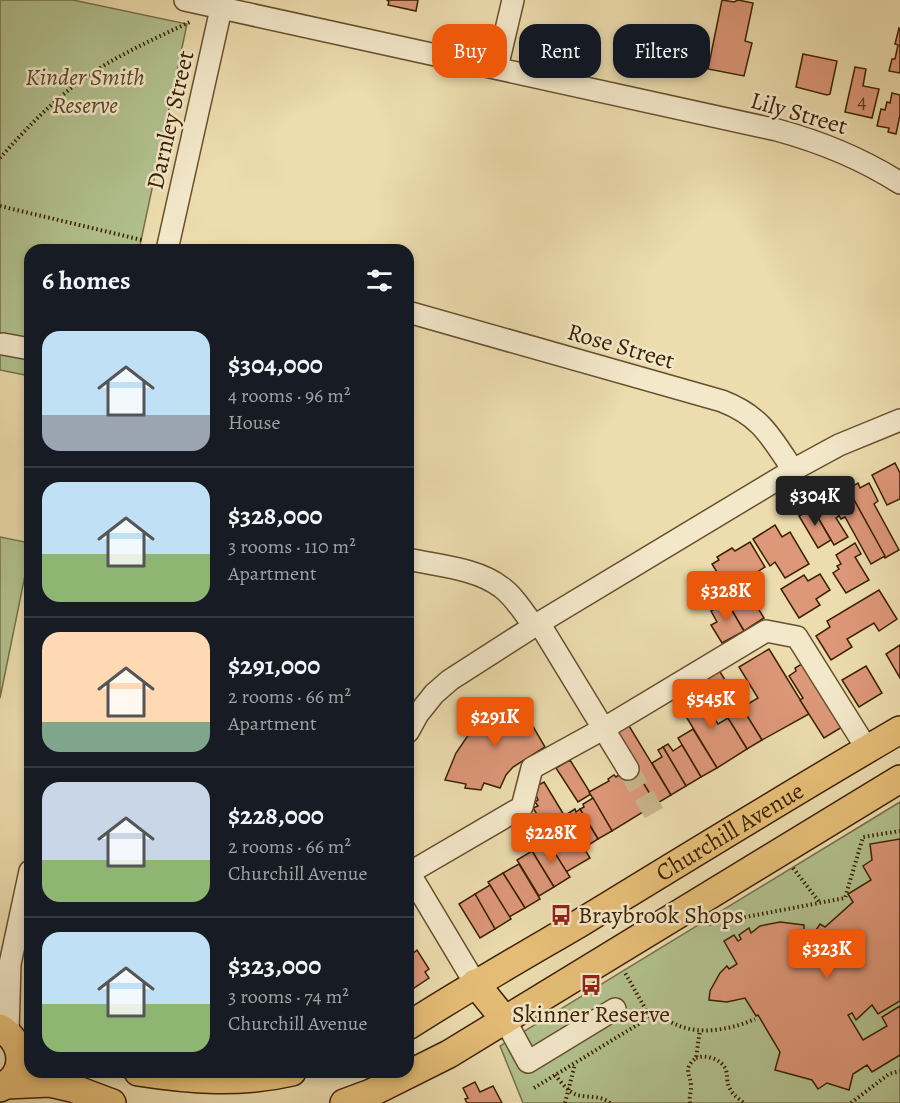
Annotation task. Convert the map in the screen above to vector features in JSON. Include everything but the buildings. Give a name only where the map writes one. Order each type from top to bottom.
[{"type":"main road","name":"Churchill Avenue","points":[[414,1022],[900,730]]},
{"type":"main road","points":[[831,770],[837,784],[838,798],[831,820]]},
{"type":"main road","name":"Churchill Avenue","points":[[414,1070],[449,1054],[900,778]]},
{"type":"main road","points":[[476,983],[505,1020]]},
{"type":"main road","points":[[3,1087],[14,1077],[19,1067],[18,1045],[12,1035]]},
{"type":"main road","points":[[158,1078],[201,1091],[261,1078]]},
{"type":"main road","name":"Churchill Avenue","points":[[344,1103],[396,1078]]},
{"type":"main road","points":[[3,1087],[50,1083],[72,1088],[112,1103]]},
{"type":"street","name":"Lily Street","points":[[185,0],[222,4],[432,53]]},
{"type":"street","points":[[507,26],[513,0]]},
{"type":"street","name":"Darnley Street","points":[[170,244],[222,4]]},
{"type":"street","name":"Lily Street","points":[[507,70],[811,139],[844,152],[900,183]]},
{"type":"street","name":"Rose Street","points":[[414,314],[711,398],[742,409],[752,416],[774,440],[792,470]]},
{"type":"street","points":[[3,344],[24,348]]},
{"type":"street","points":[[414,721],[434,694],[450,680],[536,625],[792,470],[839,445],[900,420]]},
{"type":"street","points":[[414,560],[474,574],[489,580],[510,594],[536,625],[628,769]]},
{"type":"street","points":[[414,869],[522,807],[532,768],[603,729],[766,631],[797,637],[867,749]]},
{"type":"street","points":[[414,882],[476,983]]},
{"type":"street","points":[[0,985],[10,964],[24,900]]},
{"type":"street","points":[[10,964],[12,1035]]},
{"type":"street","points":[[505,1020],[528,1062],[615,1009]]},
{"type":"path","points":[[0,158],[55,101],[74,86],[117,58],[192,21]]},
{"type":"path","points":[[0,206],[142,240]]},
{"type":"path","points":[[703,925],[845,898],[863,837],[900,831]]},
{"type":"path","points":[[792,866],[820,903]]},
{"type":"path","points":[[650,1017],[657,1017],[687,1029],[700,1030],[727,1028],[755,1019]]},
{"type":"path","points":[[696,1058],[700,1030]]},
{"type":"path","points":[[690,1103],[691,1085],[688,1071],[692,1060],[705,1056],[723,1065],[726,1082],[734,1095],[744,1103]]},
{"type":"path","points":[[534,1088],[575,1064],[565,1103]]},
{"type":"path","points":[[851,1103],[889,1074],[900,1071]]},
{"type":"path","points":[[555,1076],[576,1095],[603,1098],[610,1103]]},
{"type":"path","points":[[734,1095],[734,1103]]},
{"type":"green space","name":"Kinder Smith Reserve","points":[[0,0],[73,0],[187,24],[140,244],[24,244],[24,375],[0,370]]},
{"type":"green space","points":[[0,537],[24,542],[24,580],[0,698]]},
{"type":"green space","points":[[900,802],[900,1103],[523,1103],[500,1046]]},
{"type":"tunnel","points":[[628,769],[654,813]]},
{"type":"place","name":"Braybrook Shops","points":[[561,915]]},
{"type":"place","name":"Skinner Reserve","points":[[591,985]]}]
